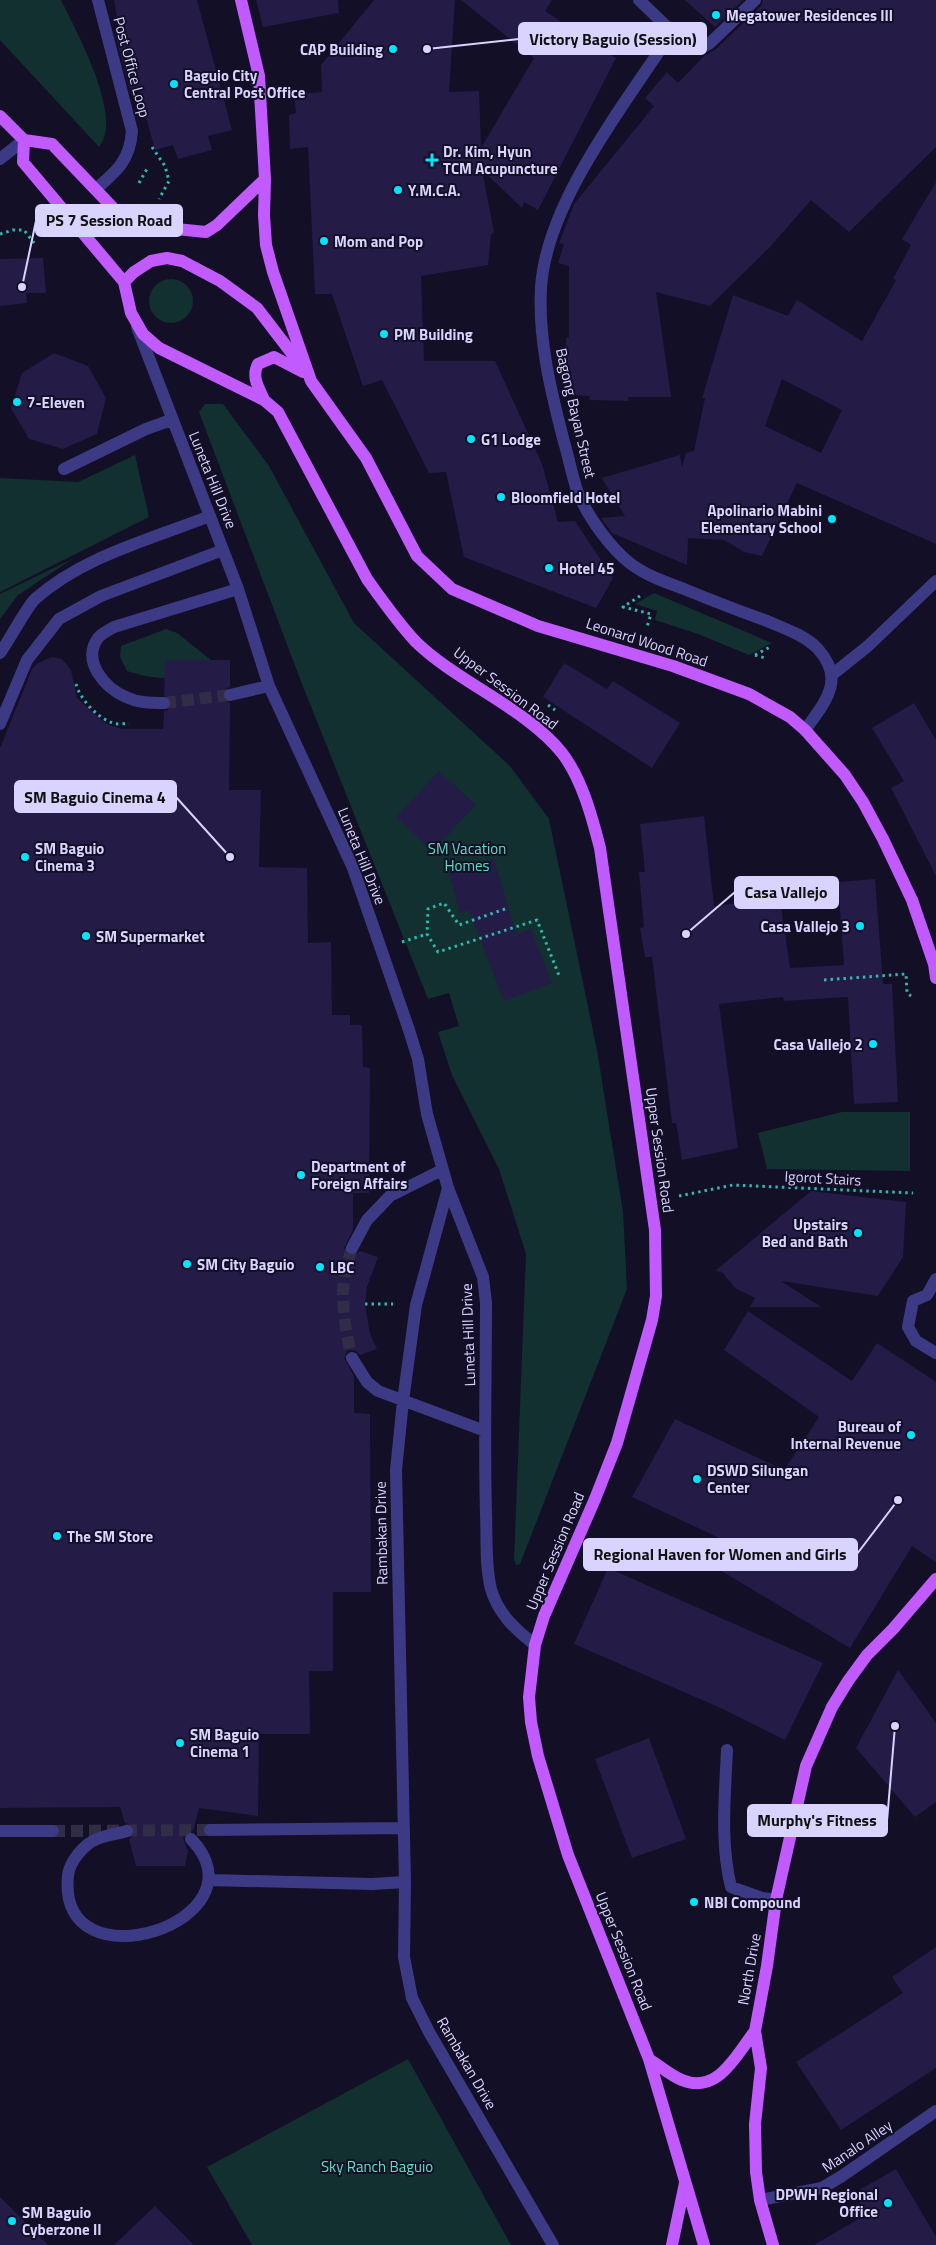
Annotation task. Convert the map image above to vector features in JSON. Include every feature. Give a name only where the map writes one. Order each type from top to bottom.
[{"type":"main road","points":[[241,0],[259,76],[265,178],[264,215],[266,245],[308,374]]},
{"type":"main road","points":[[0,116],[24,140],[52,144],[115,210],[156,227],[206,232],[217,225],[265,178]]},
{"type":"main road","name":"Upper Session Road","points":[[24,140],[23,162],[124,282],[132,313],[144,334],[159,348],[264,400],[278,412],[367,579],[381,599],[417,642],[539,730],[562,753],[583,790],[600,848],[655,1230],[656,1296],[652,1320],[617,1442],[595,1499],[544,1616],[535,1645],[529,1697],[531,1722],[538,1756],[568,1855],[649,2060],[704,2245]]},
{"type":"main road","points":[[124,282],[150,261],[167,258],[190,265],[220,281],[257,308],[308,374]]},
{"type":"main road","points":[[264,400],[255,380],[255,369],[258,364],[274,357],[308,374]]},
{"type":"main road","name":"Leonard Wood Road","points":[[308,374],[317,392],[366,458],[417,556],[452,589],[538,626],[673,666],[748,694],[790,718],[805,730],[845,775],[884,839],[912,900],[934,964],[936,978]]},
{"type":"main road","name":"North Drive","points":[[760,2200],[756,2172],[754,2124],[761,2068],[754,2031],[767,1966],[776,1900],[806,1766],[832,1707],[848,1681],[867,1655],[893,1629],[936,1579]]},
{"type":"main road","points":[[649,2060],[681,2080],[695,2084],[710,2082],[724,2072],[754,2031]]},
{"type":"main road","points":[[672,2245],[686,2180]]},
{"type":"main road","points":[[760,2200],[773,2245]]},
{"type":"street","name":"Post Office Loop","points":[[96,189],[120,168],[132,141],[132,131],[98,0]]},
{"type":"street","points":[[639,0],[687,46],[703,47],[710,43],[755,0]]},
{"type":"street","name":"Bagong Bayan Street","points":[[672,32],[590,156],[569,195],[555,227],[546,256],[541,287],[541,317],[543,348],[556,414],[578,494],[604,536],[631,564],[654,577],[791,631],[817,647],[833,674]]},
{"type":"street","points":[[0,159],[24,140]]},
{"type":"street","name":"Luneta Hill Drive","points":[[132,313],[171,420],[238,589],[269,686],[353,868],[418,1060],[428,1114],[442,1170],[483,1277],[486,1303],[485,1431],[488,1572],[492,1591],[501,1610],[513,1628],[535,1645]]},
{"type":"street","points":[[64,468],[146,429],[171,420]]},
{"type":"street","points":[[0,654],[34,600],[65,577],[87,564],[210,516]]},
{"type":"street","points":[[0,724],[27,660],[59,619],[101,596],[223,550]]},
{"type":"street","points":[[805,730],[822,707],[832,684],[833,674],[868,646],[936,581]]},
{"type":"street","points":[[164,704],[142,702],[124,697],[105,684],[95,670],[92,654],[98,638],[114,627],[238,589]]},
{"type":"street","points":[[230,695],[269,686]]},
{"type":"street","points":[[352,1248],[367,1220],[390,1196],[442,1170]]},
{"type":"street","name":"Rambakan Drive","points":[[448,1188],[416,1305],[396,1470],[405,1882],[404,1957],[412,1998],[429,2032],[553,2245]]},
{"type":"street","points":[[936,1279],[927,1295],[912,1301],[908,1327],[916,1341],[936,1353]]},
{"type":"street","points":[[352,1358],[367,1382],[378,1391],[403,1402],[485,1431]]},
{"type":"street","points":[[727,1750],[724,1833],[726,1866],[732,1887],[762,1898],[776,1900]]},
{"type":"street","points":[[210,1830],[404,1828]]},
{"type":"street","points":[[0,1831],[53,1831]]},
{"type":"street","points":[[127,1831],[96,1839],[79,1853],[68,1869],[66,1889],[74,1910],[86,1927],[105,1935],[146,1934],[165,1928],[184,1918],[198,1905],[209,1880],[204,1857],[191,1839]]},
{"type":"street","points":[[209,1880],[372,1884],[405,1882]]},
{"type":"street","name":"Manalo Alley","points":[[760,2200],[822,2188],[936,2112]]},
{"type":"path","points":[[158,199],[169,181],[165,166]]},
{"type":"path","points":[[0,234],[12,230],[24,230],[34,244]]},
{"type":"path","points":[[646,592],[623,607],[651,614],[647,626]]},
{"type":"path","points":[[764,658],[754,655],[775,644]]},
{"type":"path","points":[[505,909],[459,925],[444,903],[428,909],[427,934],[438,952],[537,920],[560,978]]},
{"type":"path","points":[[406,941],[427,934]]},
{"type":"path","points":[[824,980],[906,974],[906,993],[911,996]]},
{"type":"path","name":"Igorot Stairs","points":[[679,1196],[733,1185],[912,1193]]},
{"type":"path","points":[[365,1304],[392,1304]]},
{"type":"green space","points":[[0,0],[61,0],[86,52],[102,95],[106,116],[105,133],[99,147],[0,40]]},
{"type":"green space","points":[[175,279],[187,285],[192,292],[192,310],[187,317],[180,322],[167,323],[159,320],[152,313],[149,297],[152,289],[159,282]]},
{"type":"green space","name":"SM Vacation Homes","points":[[205,404],[223,404],[269,466],[354,623],[510,766],[549,819],[597,1050],[623,1212],[627,1289],[520,1564],[516,1565],[514,1560],[526,1254],[499,1169],[452,1075],[438,1032],[459,1026],[449,993],[428,999],[302,684],[199,412]]},
{"type":"green space","points":[[135,455],[149,517],[0,592],[0,478],[78,482]]},
{"type":"green space","points":[[74,558],[18,595],[0,619],[0,594]]},
{"type":"green space","points":[[654,593],[772,643],[749,655],[698,634],[655,620],[657,611],[635,604]]},
{"type":"green space","points":[[166,629],[177,633],[216,664],[182,676],[162,678],[127,671],[120,657],[121,646]]},
{"type":"green space","points":[[842,1112],[910,1112],[910,1171],[767,1169],[758,1133]]},
{"type":"green space","name":"Sky Ranch Baguio","points":[[408,2059],[511,2245],[252,2245],[207,2167]]},
{"type":"building","name":"Baguio City Central Post Office","points":[[114,0],[197,0],[232,130],[208,136],[212,150],[178,159],[173,145],[155,150],[139,91],[131,93],[126,76],[114,30],[119,28]]},
{"type":"building","points":[[256,0],[338,0],[339,13],[263,27]]},
{"type":"building","points":[[374,0],[455,0],[449,92],[479,91],[481,148],[534,58],[461,0],[552,0],[545,11],[616,58],[538,210],[524,202],[522,208],[482,170],[494,232],[491,235],[488,265],[421,276],[424,361],[495,361],[542,464],[558,522],[575,521],[613,578],[596,608],[464,557],[446,472],[429,473],[382,380],[363,386],[332,294],[315,294],[308,147],[290,149],[289,115],[296,113],[294,94],[322,92],[321,65]]},
{"type":"building","name":"Megatower Residences III","points":[[685,0],[743,0],[715,27]]},
{"type":"building","points":[[763,0],[936,0],[936,147],[849,232],[811,200],[770,247],[710,306],[656,292],[671,397],[628,397],[628,401],[589,400],[590,396],[572,395],[571,370],[567,370],[566,338],[569,337],[569,266],[558,263],[564,244],[559,243],[574,204],[654,106],[645,98],[667,72],[678,83],[705,55],[716,49],[761,6]]},
{"type":"building","points":[[936,182],[936,544],[797,483],[762,556],[744,552],[724,540],[688,538],[687,565],[612,533],[601,518],[625,516],[602,478],[680,455],[682,467],[686,453],[694,451],[705,398],[702,398],[733,295],[788,316],[797,300],[862,341],[896,280],[893,279],[911,245],[902,239]],"holes":[[[782,379],[842,410],[821,453],[765,426]]]},
{"type":"building","points":[[43,258],[46,293],[26,293],[27,303],[0,306],[0,259]]},
{"type":"building","points":[[54,353],[88,366],[106,398],[97,434],[63,449],[29,439],[11,408],[22,373]]},
{"type":"building","name":"SM City Baguio","points":[[52,657],[62,659],[71,670],[77,698],[105,723],[121,729],[163,729],[164,711],[168,710],[172,704],[171,699],[164,695],[165,660],[230,660],[230,687],[224,689],[222,696],[224,701],[230,703],[229,790],[261,790],[259,867],[307,868],[308,943],[331,942],[332,1015],[350,1015],[350,1025],[362,1025],[363,1067],[370,1068],[369,1193],[353,1193],[353,1230],[344,1248],[349,1255],[356,1255],[360,1251],[378,1257],[367,1287],[365,1304],[370,1334],[377,1349],[360,1355],[356,1351],[347,1351],[344,1358],[354,1376],[354,1413],[370,1414],[371,1592],[333,1592],[333,1671],[309,1671],[310,1734],[259,1734],[258,1816],[199,1808],[193,1831],[187,1832],[183,1838],[188,1851],[185,1866],[136,1866],[129,1839],[133,1836],[135,1829],[132,1825],[125,1823],[120,1807],[0,1808],[0,748],[32,669],[38,663]]},
{"type":"building","points":[[564,663],[607,689],[613,681],[680,723],[652,768],[543,697]]},
{"type":"building","points":[[914,703],[936,740],[936,876],[891,788],[904,781],[872,728]]},
{"type":"building","points":[[439,771],[476,805],[432,851],[396,817]]},
{"type":"building","points":[[704,816],[714,906],[780,899],[790,968],[844,965],[838,882],[875,879],[883,984],[892,984],[898,1102],[854,1104],[848,997],[784,1001],[783,997],[719,1004],[738,1148],[682,1160],[676,1123],[672,1123],[652,957],[645,957],[640,928],[644,927],[639,872],[645,872],[640,824]]},
{"type":"building","points":[[494,859],[516,934],[531,929],[552,983],[504,1001],[469,910],[460,913],[449,873]]},
{"type":"building","points":[[811,1191],[906,1202],[903,1257],[878,1296],[781,1281],[821,1307],[750,1307],[755,1298],[735,1288],[722,1272],[715,1271]]},
{"type":"building","points":[[748,1311],[852,1381],[877,1343],[936,1382],[936,1562],[912,1546],[850,1648],[718,1569],[734,1545],[632,1497],[675,1419],[784,1470],[819,1417],[724,1350]]},
{"type":"building","points":[[608,1568],[823,1663],[785,1740],[725,1710],[574,1644]]},
{"type":"building","points":[[898,1670],[936,1723],[936,1802],[915,1817],[856,1748]]},
{"type":"building","points":[[649,1738],[686,1839],[632,1858],[595,1759]]},
{"type":"building","points":[[936,1947],[936,2068],[841,2130],[796,2062],[903,1993],[892,1977]]},
{"type":"building","name":"DPWH Regional Office","points":[[896,2169],[936,2237],[936,2245],[814,2245],[867,2214],[854,2193]]},
{"type":"building","name":"SM Baguio Cyberzone II","points":[[0,2197],[48,2245],[0,2245]]},
{"type":"building","points":[[155,2206],[194,2245],[114,2245]]},
{"type":"tunnel","points":[[164,703],[230,695]]},
{"type":"tunnel","points":[[352,1248],[343,1289],[346,1329],[352,1358]]},
{"type":"tunnel","points":[[53,1831],[210,1830]]},
{"type":"place","name":"Megatower Residences III","points":[[716,15]]},
{"type":"place","name":"CAP Building","points":[[393,49]]},
{"type":"place","name":"Victory Baguio (Session)","points":[[427,49]]},
{"type":"place","name":"Baguio City Central Post Office","points":[[174,84]]},
{"type":"place","name":"Dr. Kim, Hyun TCM Acupuncture","points":[[432,160]]},
{"type":"place","name":"Y.M.C.A.","points":[[398,190]]},
{"type":"place","name":"Mom and Pop","points":[[324,241]]},
{"type":"place","name":"PS 7 Session Road","points":[[22,287]]},
{"type":"place","name":"PM Building","points":[[384,334]]},
{"type":"place","name":"7-Eleven","points":[[17,402]]},
{"type":"place","name":"G1 Lodge","points":[[471,439]]},
{"type":"place","name":"Bloomfield Hotel","points":[[501,497]]},
{"type":"place","name":"Apolinario Mabini Elementary School","points":[[832,519]]},
{"type":"place","name":"Hotel 45","points":[[549,568]]},
{"type":"place","name":"SM Baguio Cinema 3","points":[[25,857]]},
{"type":"place","name":"SM Baguio Cinema 4","points":[[230,857]]},
{"type":"place","name":"Casa Vallejo 3","points":[[860,926]]},
{"type":"place","name":"Casa Vallejo","points":[[686,934]]},
{"type":"place","name":"SM Supermarket","points":[[86,936]]},
{"type":"place","name":"Casa Vallejo 2","points":[[873,1044]]},
{"type":"place","name":"Department of Foreign Affairs","points":[[301,1175]]},
{"type":"place","name":"Upstairs Bed and Bath","points":[[858,1233]]},
{"type":"place","name":"SM City Baguio","points":[[187,1264]]},
{"type":"place","name":"LBC","points":[[320,1267]]},
{"type":"place","name":"Bureau of Internal Revenue","points":[[911,1435]]},
{"type":"place","name":"DSWD Silungan Center","points":[[697,1479]]},
{"type":"place","name":"Regional Haven for Women and Girls","points":[[898,1500]]},
{"type":"place","name":"The SM Store","points":[[57,1536]]},
{"type":"place","name":"Murphy's Fitness","points":[[895,1726]]},
{"type":"place","name":"SM Baguio Cinema 1","points":[[180,1743]]},
{"type":"place","name":"NBI Compound","points":[[694,1902]]},
{"type":"place","name":"DPWH Regional Office","points":[[888,2203]]},
{"type":"place","name":"SM Baguio Cyberzone II","points":[[12,2221]]}]
